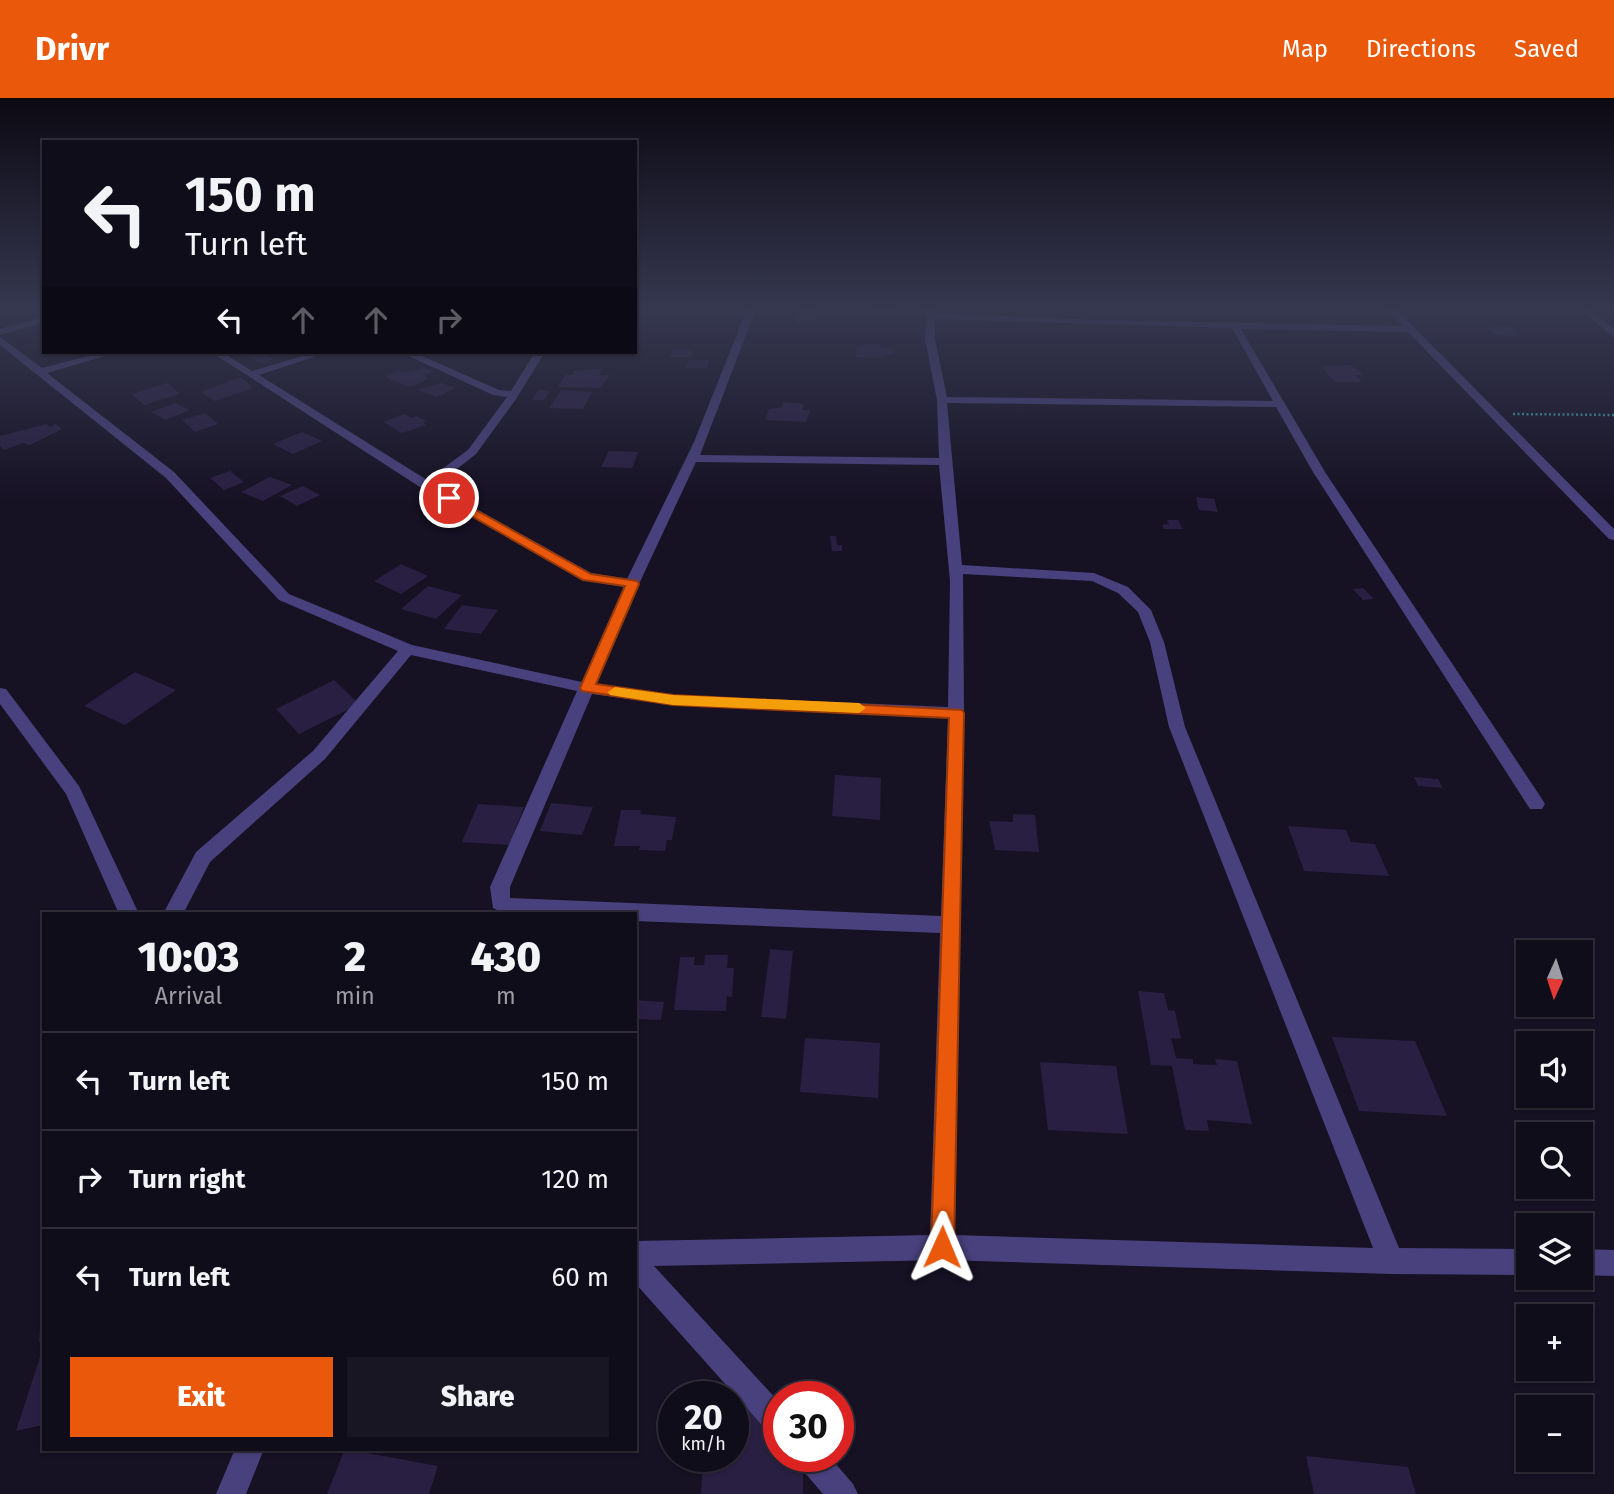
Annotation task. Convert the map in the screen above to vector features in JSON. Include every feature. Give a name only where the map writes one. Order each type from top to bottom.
[{"type":"street","points":[[45,374],[170,475],[284,597],[408,649],[587,688],[673,700],[956,713]]},
{"type":"street","points":[[253,374],[427,486],[587,577],[632,584]]},
{"type":"street","points":[[455,374],[497,393],[512,394]]},
{"type":"street","points":[[427,486],[472,452],[511,399],[525,374]]},
{"type":"street","points":[[615,912],[512,908],[500,902],[500,887],[632,584],[711,416],[727,374]]},
{"type":"street","points":[[937,374],[942,400],[944,462],[955,569],[956,713],[942,1247]]},
{"type":"street","points":[[1263,374],[1319,472],[1536,804]]},
{"type":"street","points":[[1454,374],[1614,536]]},
{"type":"street","points":[[942,400],[1280,404]]},
{"type":"street","points":[[691,458],[944,462]]},
{"type":"street","points":[[955,569],[1094,577],[1123,590],[1144,610],[1157,642],[1177,727],[1391,1261]]},
{"type":"street","points":[[174,912],[203,857],[320,755],[408,649]]},
{"type":"street","points":[[0,693],[73,791],[128,912]]},
{"type":"street","points":[[637,913],[949,925]]},
{"type":"street","points":[[637,1254],[942,1247],[1391,1261],[1516,1262]]},
{"type":"street","points":[[1593,1262],[1614,1263]]},
{"type":"street","points":[[637,1266],[763,1405]]},
{"type":"street","points":[[231,1494],[249,1451]]},
{"type":"street","points":[[823,1472],[843,1494]]},
{"type":"path","points":[[1494,415],[1614,415]]},
{"type":"building","points":[[390,374],[427,374],[428,379],[410,387],[384,377]]},
{"type":"building","points":[[1327,374],[1364,375],[1355,375],[1362,382],[1336,382]]},
{"type":"building","points":[[565,375],[610,375],[600,388],[558,387]]},
{"type":"building","points":[[241,377],[253,388],[215,401],[200,392]]},
{"type":"building","points":[[167,383],[180,394],[144,405],[131,394]]},
{"type":"building","points":[[442,383],[455,388],[437,397],[418,390]]},
{"type":"building","points":[[538,390],[551,391],[544,400],[532,400]]},
{"type":"building","points":[[561,390],[592,392],[583,409],[549,408]]},
{"type":"building","points":[[783,402],[804,404],[802,410],[810,410],[806,422],[765,420],[769,409],[782,407]]},
{"type":"building","points":[[176,403],[190,410],[165,420],[151,412]]},
{"type":"building","points":[[205,413],[218,424],[195,432],[182,420]]},
{"type":"building","points":[[404,414],[426,421],[423,423],[426,425],[402,433],[383,422]]},
{"type":"building","points":[[46,424],[50,427],[56,424],[62,429],[30,445],[23,443],[4,450],[0,446],[0,436]]},
{"type":"building","points":[[302,432],[322,441],[293,454],[273,444]]},
{"type":"building","points":[[609,451],[638,452],[632,468],[601,467]]},
{"type":"building","points":[[230,471],[244,482],[224,490],[210,478]]},
{"type":"building","points":[[270,477],[292,485],[263,501],[241,492]]},
{"type":"building","points":[[303,486],[320,495],[297,506],[280,496]]},
{"type":"building","points":[[1196,497],[1214,499],[1218,512],[1199,510]]},
{"type":"building","points":[[1167,520],[1178,520],[1183,529],[1164,529],[1162,525],[1169,524]]},
{"type":"building","points":[[830,536],[836,536],[837,545],[842,545],[842,551],[832,551]]},
{"type":"building","points":[[401,564],[428,576],[401,594],[374,581]]},
{"type":"building","points":[[428,586],[462,595],[436,619],[401,609]]},
{"type":"building","points":[[1363,588],[1374,599],[1363,600],[1353,589]]},
{"type":"building","points":[[462,605],[498,610],[481,634],[444,629]]},
{"type":"building","points":[[135,672],[176,690],[125,725],[84,706]]},
{"type":"building","points":[[334,680],[359,704],[299,734],[276,709]]},
{"type":"building","points":[[835,775],[881,778],[880,820],[832,816]]},
{"type":"building","points":[[1414,777],[1438,779],[1443,788],[1418,786]]},
{"type":"building","points":[[551,803],[593,807],[582,835],[540,831]]},
{"type":"building","points":[[478,804],[524,807],[509,845],[462,842]]},
{"type":"building","points":[[621,810],[641,810],[640,814],[676,817],[672,840],[667,840],[665,851],[639,850],[640,846],[614,846]]},
{"type":"building","points":[[1013,814],[1035,815],[1039,852],[995,850],[989,821],[1013,822]]},
{"type":"building","points":[[1288,826],[1346,830],[1351,842],[1375,844],[1389,876],[1304,871]]},
{"type":"building","points":[[770,949],[793,951],[786,1019],[761,1017]]},
{"type":"building","points":[[705,955],[728,955],[727,968],[734,968],[732,997],[727,996],[726,1011],[674,1010],[680,957],[695,957],[694,965],[704,965]]},
{"type":"building","points":[[1138,991],[1164,993],[1168,1010],[1175,1011],[1181,1039],[1171,1038],[1176,1058],[1193,1059],[1193,1064],[1217,1065],[1215,1059],[1237,1061],[1252,1124],[1207,1120],[1209,1131],[1185,1130],[1172,1066],[1151,1065]]},
{"type":"building","points":[[637,1000],[664,1002],[661,1020],[637,1019]]},
{"type":"building","points":[[1332,1037],[1415,1041],[1447,1116],[1359,1111]]},
{"type":"building","points":[[805,1038],[880,1043],[878,1098],[800,1092]]},
{"type":"building","points":[[1040,1062],[1116,1066],[1128,1134],[1048,1130]]},
{"type":"building","points":[[42,1303],[42,1341],[39,1342]]},
{"type":"building","points":[[40,1357],[42,1425],[16,1431]]},
{"type":"building","points":[[749,1402],[763,1403],[763,1472],[803,1472],[803,1494],[701,1494],[702,1472],[749,1472]]},
{"type":"building","points":[[344,1451],[438,1466],[429,1494],[327,1494]]},
{"type":"building","points":[[1306,1456],[1408,1467],[1416,1494],[1314,1494]]},
{"type":"slow traffic","points":[[615,692],[673,700],[859,708]]},
{"type":"route","points":[[449,498],[587,577],[632,584],[587,688],[673,700],[956,713],[942,1247]]}]
